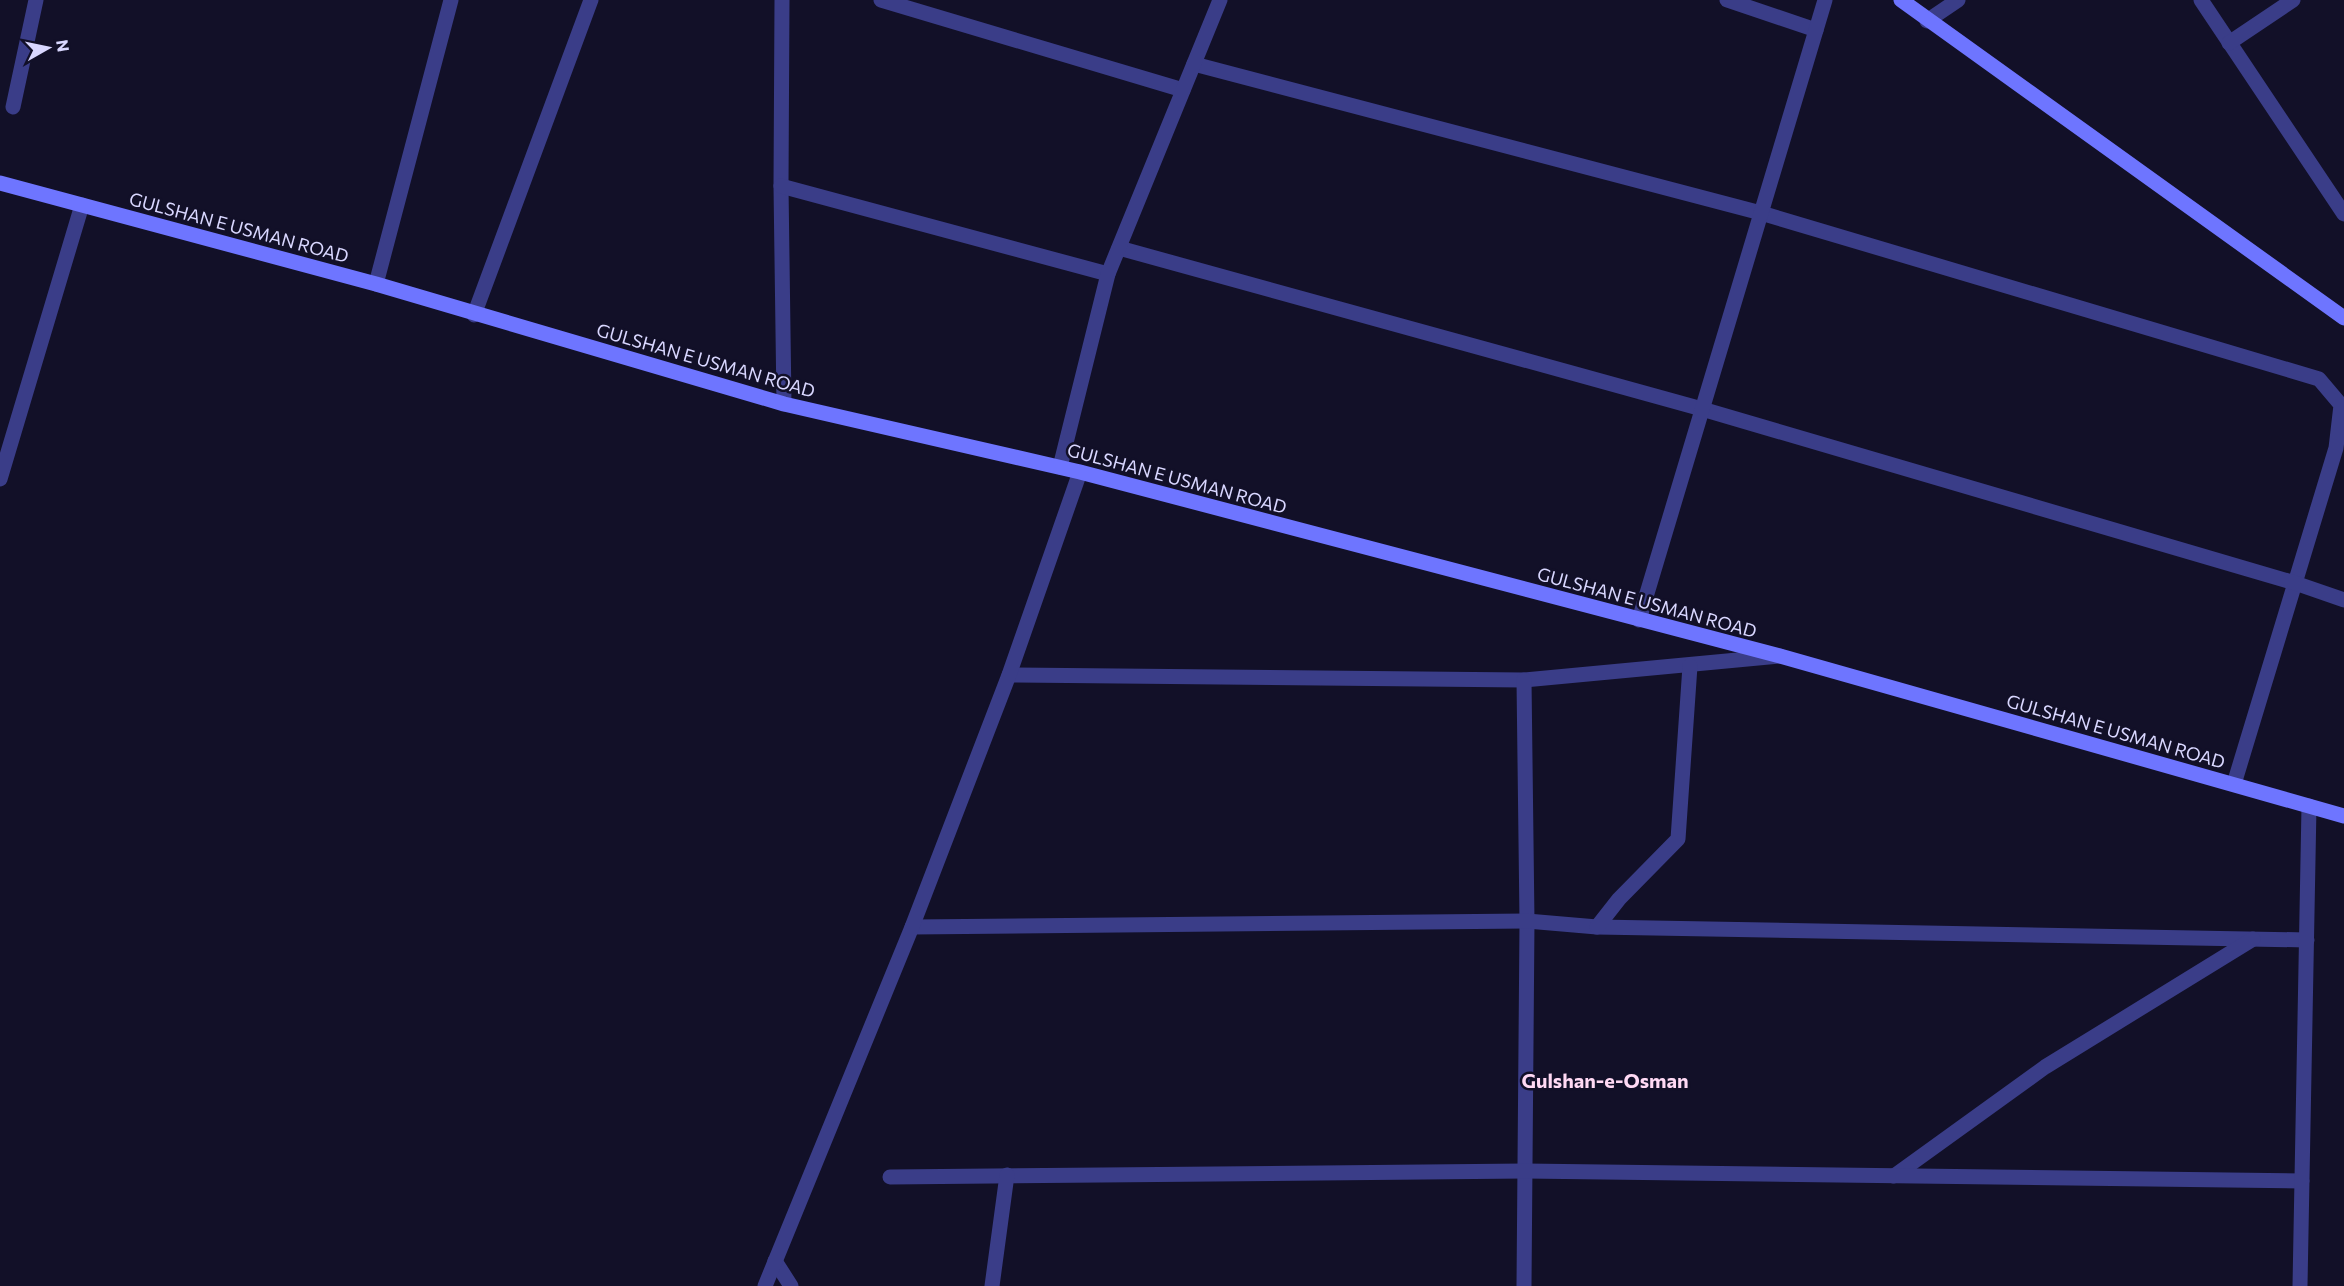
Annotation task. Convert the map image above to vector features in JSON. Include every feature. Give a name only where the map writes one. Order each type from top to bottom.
[{"type":"street","points":[[13,107],[36,0]]},
{"type":"street","points":[[376,284],[451,0]]},
{"type":"street","points":[[474,315],[591,0]]},
{"type":"street","points":[[782,0],[781,186],[784,404]]},
{"type":"street","points":[[881,0],[1183,90]]},
{"type":"street","points":[[1060,467],[1108,274],[1220,0]]},
{"type":"street","points":[[1727,0],[1816,30]]},
{"type":"street","points":[[1639,620],[1825,0]]},
{"type":"street","points":[[1900,0],[2344,318]]},
{"type":"street","points":[[1928,21],[1958,0]]},
{"type":"street","points":[[2201,0],[2341,203]]},
{"type":"street","points":[[2229,43],[2293,0]]},
{"type":"street","points":[[1194,64],[1761,213],[2319,379],[2341,405],[2337,448],[2234,784]]},
{"type":"street","name":"GULSHAN E USMAN ROAD","points":[[0,183],[376,284],[474,315],[784,404],[1080,472],[1780,656],[2344,816]]},
{"type":"street","points":[[781,186],[1108,274]]},
{"type":"street","points":[[0,479],[82,205]]},
{"type":"street","points":[[1119,248],[1702,409],[2295,583],[2344,600]]},
{"type":"street","points":[[765,1286],[912,927],[1008,675],[1080,472]]},
{"type":"street","points":[[1008,675],[1524,680],[1780,656]]},
{"type":"street","points":[[1597,927],[1619,899],[1678,839],[1690,666]]},
{"type":"street","points":[[1524,680],[1527,921],[1524,1286]]},
{"type":"street","points":[[2300,1286],[2309,806]]},
{"type":"street","points":[[912,927],[1527,921],[1597,927],[2307,940]]},
{"type":"street","points":[[1894,1176],[2045,1067],[2253,939]]},
{"type":"street","points":[[890,1177],[1525,1171],[2302,1181]]},
{"type":"street","points":[[992,1286],[1007,1176]]},
{"type":"street","points":[[775,1261],[791,1286]]},
{"type":"district","name":"Gulshan-e-Osman","points":[[1605,1080]]}]
